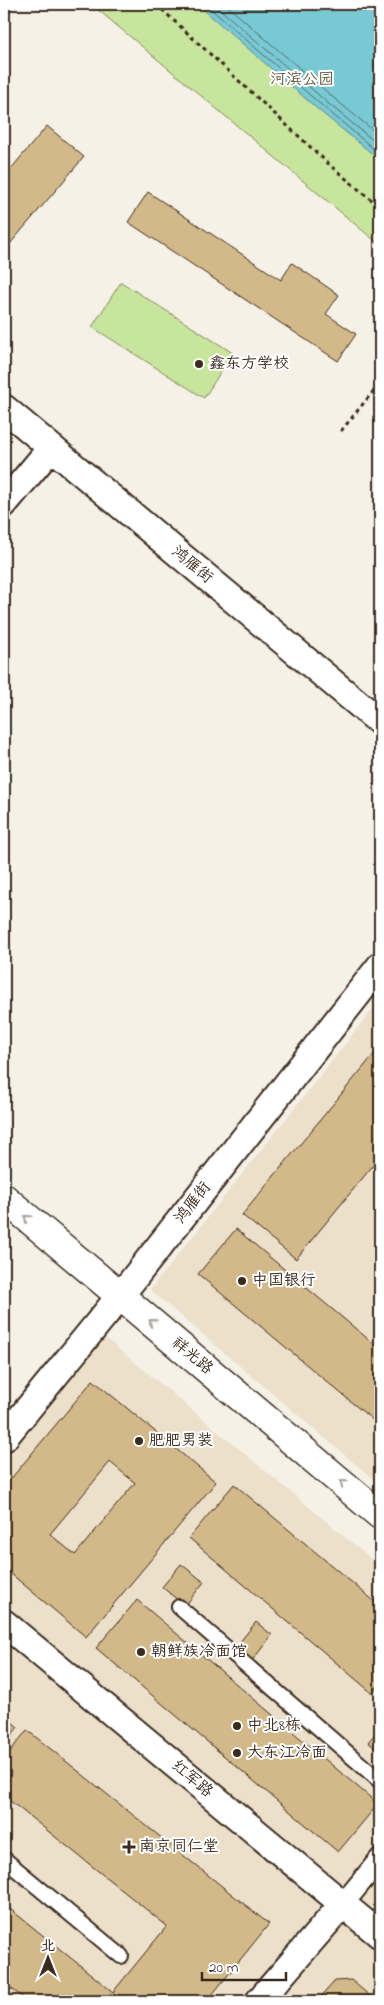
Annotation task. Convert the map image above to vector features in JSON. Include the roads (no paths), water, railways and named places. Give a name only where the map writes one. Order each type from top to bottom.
[{"type":"street","name":"鸿雁街","points":[[4,408],[380,722]]},
{"type":"street","points":[[4,504],[51,448]]},
{"type":"street","name":"鸿雁街","points":[[4,1438],[120,1296],[380,966]]},
{"type":"street","name":"祥光路","points":[[4,1198],[380,1515]]},
{"type":"street","name":"红军路","points":[[4,1623],[380,1935]]},
{"type":"street","points":[[259,2001],[380,1859]]},
{"type":"lane","points":[[179,1607],[380,1781]]},
{"type":"lane","points":[[4,1859],[121,1956]]},
{"type":"water","points":[[197,4],[380,4],[380,160],[322,113]]},
{"type":"place","name":"鑫东方学校","points":[[199,364]]},
{"type":"place","name":"中国银行","points":[[242,1281]]},
{"type":"place","name":"肥肥男装","points":[[139,1441]]},
{"type":"place","name":"朝鲜族冷面馆","points":[[141,1652]]},
{"type":"place","name":"中北8栋","points":[[237,1726]]},
{"type":"place","name":"大东江冷面","points":[[237,1753]]},
{"type":"place","name":"南京同仁堂","points":[[129,1847]]},
{"type":"park label","name":"河滨公园","points":[[302,80]]}]
